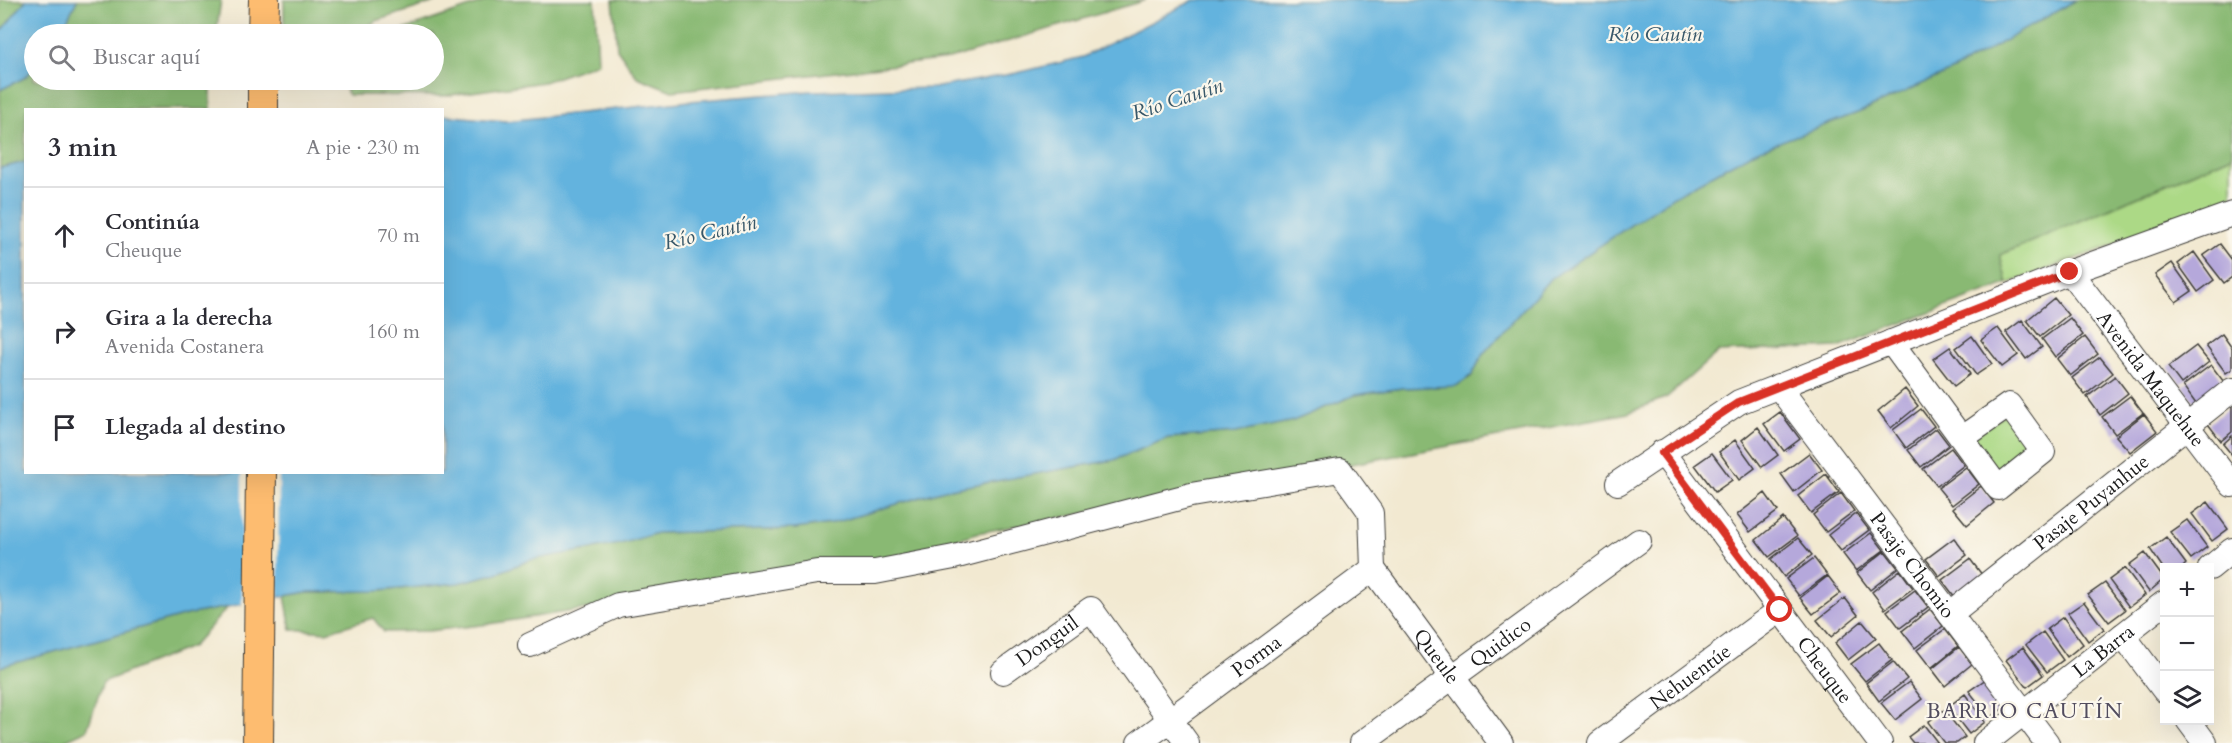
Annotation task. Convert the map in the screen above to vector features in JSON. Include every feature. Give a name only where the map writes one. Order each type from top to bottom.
[{"type":"main road","points":[[263,24],[264,0]]},
{"type":"main road","points":[[263,90],[263,108]]},
{"type":"main road","points":[[258,743],[261,474]]},
{"type":"street","points":[[1618,483],[1739,402],[2070,272],[2232,214]]},
{"type":"street","name":"Avenida Maquehue","points":[[2070,272],[2232,485]]},
{"type":"street","points":[[1891,342],[1962,438]]},
{"type":"street","name":"Pasaje Chomio","points":[[1778,387],[2047,743]]},
{"type":"street","name":"Pasaje Puyanhue","points":[[1950,614],[2232,390]]},
{"type":"street","name":"Cheuque","points":[[1662,453],[1880,743]]},
{"type":"street","points":[[530,645],[618,605],[816,572],[886,570],[999,546],[1191,495],[1340,470],[1371,513],[1373,570]]},
{"type":"street","name":"Quidico","points":[[1362,743],[1639,541]]},
{"type":"street","points":[[2214,565],[2232,550]]},
{"type":"street","name":"Queule","points":[[1373,570],[1501,743]]},
{"type":"street","name":"Porma","points":[[1139,743],[1373,570]]},
{"type":"street","name":"La Barra","points":[[1985,743],[2160,606]]},
{"type":"street","name":"Donguil","points":[[1003,672],[1091,609],[1170,720]]},
{"type":"street","name":"Nehuentúe","points":[[1600,743],[1780,610]]},
{"type":"street","points":[[2123,636],[2160,685]]},
{"type":"street","points":[[1170,720],[1187,743]]},
{"type":"street","points":[[2192,725],[2205,743]]},
{"type":"green space","points":[[0,0],[26,0],[0,33]]},
{"type":"green space","points":[[77,0],[221,0],[217,24],[65,24]]},
{"type":"green space","points":[[284,0],[442,0],[371,24],[284,24]]},
{"type":"green space","points":[[490,0],[595,0],[598,63],[544,82],[443,96],[348,95],[346,90],[444,90],[444,24],[420,24]]},
{"type":"green space","points":[[613,0],[1146,0],[949,59],[672,91],[637,77],[617,49]]},
{"type":"green space","points":[[2076,0],[2232,0],[2232,156],[2000,255],[2007,284],[1838,347],[1718,352],[1667,397],[1628,413],[977,533],[872,565],[482,625],[428,631],[384,632],[373,618],[326,632],[291,629],[285,596],[307,592],[378,591],[458,583],[557,553],[591,550],[657,533],[795,529],[830,524],[944,490],[1114,460],[1168,438],[1236,433],[1293,421],[1355,395],[1402,388],[1456,386],[1472,376],[1483,354],[1549,280],[1674,196],[1755,151],[1860,112],[1955,69]]},
{"type":"green space","points":[[24,78],[24,90],[211,90],[211,108],[24,108],[24,162],[0,168],[0,90]]},
{"type":"green space","points":[[2232,156],[2232,201],[2007,284],[2000,255]]},
{"type":"green space","points":[[2008,411],[2038,452],[1998,483],[1968,441]]},
{"type":"green space","points":[[228,607],[193,646],[103,682],[87,730],[59,743],[0,743],[0,667],[186,615]]},
{"type":"water","points":[[26,0],[77,0],[65,24],[24,24],[24,78],[0,90],[0,33]]},
{"type":"water","name":"Río Cautín","points":[[1194,0],[2076,0],[1955,69],[1860,112],[1755,151],[1674,196],[1549,280],[1483,354],[1472,375],[1456,386],[1402,388],[1355,395],[1293,421],[1236,433],[1168,438],[1114,460],[944,490],[830,524],[795,529],[657,533],[620,544],[530,560],[497,573],[458,583],[378,591],[306,592],[186,615],[0,667],[0,168],[24,162],[24,474],[444,474],[444,115],[506,121],[690,101],[811,91],[933,88],[1017,73],[1083,57]]},
{"type":"pier","points":[[242,474],[279,474],[278,601],[242,607]]},
{"type":"building","points":[[2220,244],[2232,260],[2232,277],[2224,283],[2203,256]]},
{"type":"building","points":[[2194,252],[2214,280],[2198,292],[2178,264]]},
{"type":"building","points":[[2172,263],[2192,291],[2176,302],[2155,275]]},
{"type":"building","points":[[2054,298],[2068,315],[2040,337],[2027,320]]},
{"type":"building","points":[[2070,318],[2083,335],[2055,357],[2042,339]]},
{"type":"building","points":[[2022,320],[2042,347],[2026,359],[2006,332]]},
{"type":"building","points":[[1998,328],[2018,355],[2002,367],[1981,340]]},
{"type":"building","points":[[2222,334],[2232,348],[2232,369],[2226,373],[2206,346]]},
{"type":"building","points":[[1972,336],[1992,364],[1976,375],[1956,348]]},
{"type":"building","points":[[2085,337],[2098,354],[2070,376],[2057,359]]},
{"type":"building","points":[[2196,346],[2209,362],[2181,384],[2168,367]]},
{"type":"building","points":[[1950,347],[1970,374],[1954,386],[1933,359]]},
{"type":"building","points":[[2100,357],[2113,373],[2085,395],[2072,378]]},
{"type":"building","points":[[2211,365],[2224,382],[2196,404],[2183,386]]},
{"type":"building","points":[[2115,376],[2128,393],[2100,415],[2087,397]]},
{"type":"building","points":[[1905,389],[1918,406],[1891,428],[1878,411]]},
{"type":"building","points":[[2130,396],[2143,413],[2115,434],[2102,417]]},
{"type":"building","points":[[2232,405],[2232,432],[2221,441],[2208,424]]},
{"type":"building","points":[[1921,409],[1934,426],[1906,448],[1893,430]]},
{"type":"building","points":[[1780,412],[1800,439],[1784,451],[1764,424]]},
{"type":"building","points":[[2144,414],[2157,431],[2130,452],[2116,436]]},
{"type":"building","points":[[1758,427],[1778,455],[1762,467],[1742,440]]},
{"type":"building","points":[[1936,428],[1949,445],[1921,467],[1908,450]]},
{"type":"building","points":[[2232,436],[2232,455],[2223,444]]},
{"type":"building","points":[[1735,440],[1755,468],[1739,480],[1719,452]]},
{"type":"building","points":[[1951,448],[1964,465],[1937,486],[1923,469]]},
{"type":"building","points":[[1712,453],[1732,480],[1715,492],[1695,465]]},
{"type":"building","points":[[1809,453],[1822,470],[1794,492],[1781,474]]},
{"type":"building","points":[[1966,467],[1979,484],[1952,505],[1938,488]]},
{"type":"building","points":[[1826,474],[1839,492],[1811,513],[1798,496]]},
{"type":"building","points":[[1981,486],[1994,503],[1967,525],[1953,508]]},
{"type":"building","points":[[1765,493],[1778,511],[1750,532],[1737,515]]},
{"type":"building","points":[[1841,493],[1854,511],[1826,532],[1813,515]]},
{"type":"building","points":[[2208,502],[2228,529],[2212,541],[2192,514]]},
{"type":"building","points":[[1856,513],[1869,530],[1841,551],[1828,535]]},
{"type":"building","points":[[1783,518],[1797,536],[1769,557],[1756,540]]},
{"type":"building","points":[[2187,520],[2207,547],[2191,559],[2170,532]]},
{"type":"building","points":[[1871,533],[1884,550],[1856,571],[1843,554]]},
{"type":"building","points":[[2166,537],[2185,563],[2160,564],[2150,549]]},
{"type":"building","points":[[1798,538],[1812,555],[1784,577],[1771,559]]},
{"type":"building","points":[[1954,538],[1967,555],[1939,576],[1926,559]]},
{"type":"building","points":[[1885,551],[1898,568],[1870,590],[1857,573]]},
{"type":"building","points":[[2145,553],[2160,574],[2160,582],[2149,592],[2129,565]]},
{"type":"building","points":[[1814,558],[1827,575],[1799,596],[1786,579]]},
{"type":"building","points":[[1970,559],[1983,576],[1955,597],[1942,580]]},
{"type":"building","points":[[2125,568],[2145,595],[2129,607],[2109,580]]},
{"type":"building","points":[[1900,570],[1913,588],[1885,609],[1872,592]]},
{"type":"building","points":[[1828,576],[1841,593],[1813,614],[1800,598]]},
{"type":"building","points":[[2105,583],[2125,610],[2109,622],[2088,595]]},
{"type":"building","points":[[1915,590],[1928,607],[1900,628],[1887,611]]},
{"type":"building","points":[[1845,598],[1858,615],[1831,637],[1817,620]]},
{"type":"building","points":[[2084,602],[2104,629],[2088,641],[2068,613]]},
{"type":"building","points":[[1930,609],[1943,626],[1915,648],[1902,631]]},
{"type":"building","points":[[2063,617],[2083,644],[2067,657],[2047,629]]},
{"type":"building","points":[[1862,621],[1876,638],[1848,660],[1835,643]]},
{"type":"building","points":[[1945,629],[1958,646],[1931,668],[1917,650]]},
{"type":"building","points":[[2043,632],[2063,660],[2047,672],[2026,645]]},
{"type":"building","points":[[1879,643],[1892,660],[1865,681],[1851,664]]},
{"type":"building","points":[[1959,647],[1972,664],[1945,686],[1932,669]]},
{"type":"building","points":[[2023,647],[2043,675],[2027,687],[2006,660]]},
{"type":"building","points":[[1893,662],[1907,679],[1879,701],[1866,683]]},
{"type":"building","points":[[1986,679],[2006,706],[1990,718],[1969,691]]},
{"type":"building","points":[[1909,682],[1922,699],[1895,720],[1881,703]]},
{"type":"building","points":[[1965,694],[1985,722],[1969,734],[1948,707]]},
{"type":"building","points":[[1944,710],[1965,737],[1957,743],[1944,743],[1928,722]]},
{"type":"building","points":[[1924,725],[1938,743],[1913,743],[1908,737]]},
{"type":"district","name":"BARRIO CAUTÍN","points":[[2025,711]]},
{"type":"route","points":[[1780,610],[1662,453],[1739,402],[2070,272]]}]
